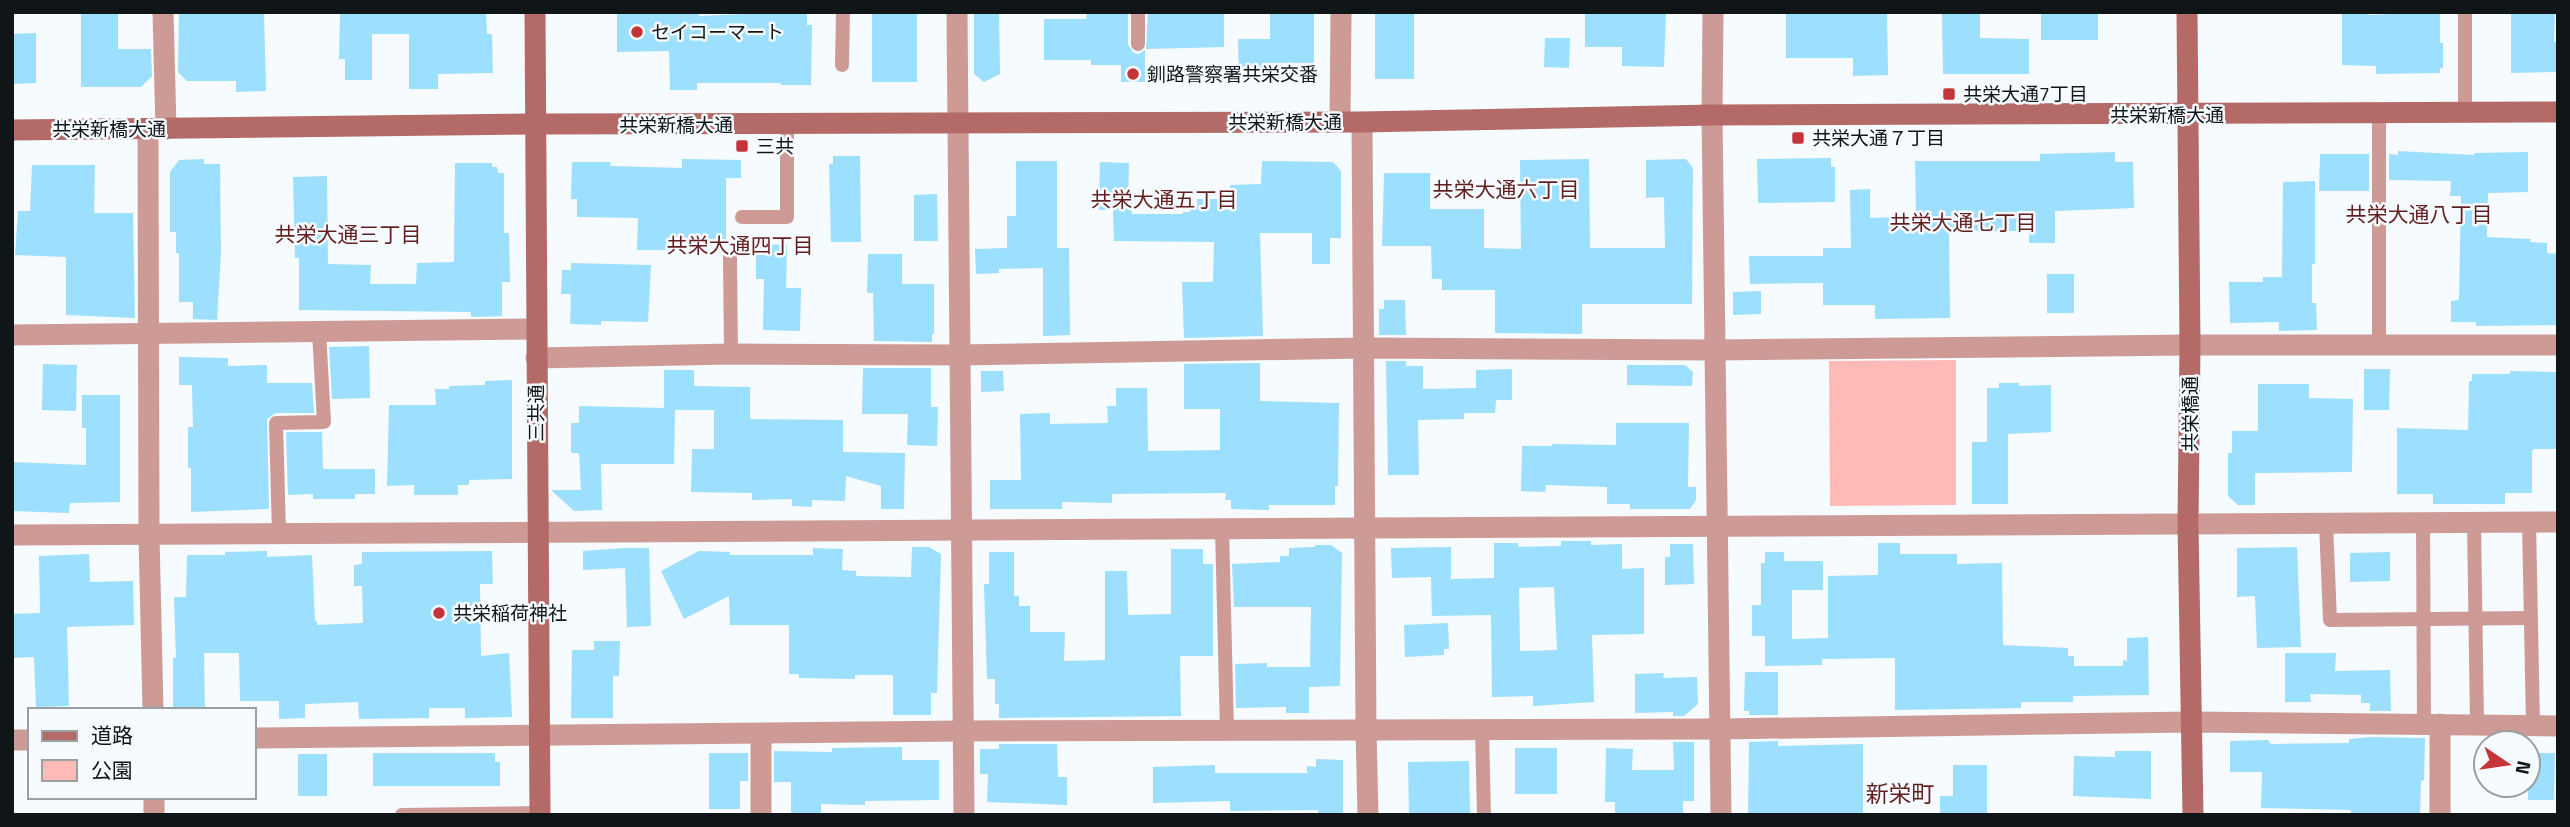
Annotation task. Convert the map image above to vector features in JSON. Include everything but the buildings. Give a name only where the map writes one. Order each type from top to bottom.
[{"type":"street","points":[[153,708],[149,535],[149,334],[163,12]]},
{"type":"street","name":"三共通","points":[[535,12],[540,814]]},
{"type":"street","points":[[957,12],[964,815]]},
{"type":"street","points":[[1340,12],[1340,121]]},
{"type":"street","points":[[1713,12],[1721,815]]},
{"type":"street","name":"共栄橋通","points":[[2187,12],[2190,345],[2188,524],[2193,815]]},
{"type":"street","name":"共栄新橋大通","points":[[12,130],[536,124],[1362,122],[1712,115],[2558,113]]},
{"type":"street","points":[[1362,122],[1368,815]]},
{"type":"street","points":[[12,335],[536,329]]},
{"type":"street","points":[[536,358],[731,354],[959,355],[1364,348],[1716,350],[2190,345],[2558,345]]},
{"type":"street","points":[[12,535],[2558,522]]},
{"type":"street","points":[[256,738],[963,731],[1721,729],[2191,722],[2558,726]]},
{"type":"street","points":[[2432,724],[2440,815]]},
{"type":"street","points":[[761,735],[761,815]]},
{"type":"lane","points":[[842,65],[843,12]]},
{"type":"lane","points":[[1138,12],[1138,44]]},
{"type":"lane","points":[[2465,12],[2465,113]]},
{"type":"lane","points":[[2379,114],[2379,345]]},
{"type":"lane","points":[[741,217],[787,217],[787,124]]},
{"type":"lane","points":[[730,258],[731,354]]},
{"type":"lane","points":[[279,534],[276,423],[324,422],[319,331]]},
{"type":"lane","points":[[2474,522],[2477,724]]},
{"type":"lane","points":[[2529,522],[2533,725]]},
{"type":"lane","points":[[2326,523],[2330,620],[2531,618]]},
{"type":"lane","points":[[2423,523],[2424,619],[2432,724]]},
{"type":"lane","points":[[1222,529],[1227,731]]},
{"type":"lane","points":[[1482,730],[1484,815]]},
{"type":"lane","points":[[402,815],[540,814]]},
{"type":"green space","points":[[1956,360],[1956,505],[1830,506],[1829,361]]},
{"type":"place","name":"セイコーマート","points":[[637,32]]},
{"type":"place","name":"釧路警察署共栄交番","points":[[1133,74]]},
{"type":"place","name":"共栄大通7丁目","points":[[1949,94]]},
{"type":"place","name":"共栄大通７丁目","points":[[1798,138]]},
{"type":"place","name":"三共","points":[[742,146]]},
{"type":"place","name":"共栄稲荷神社","points":[[439,613]]},
{"type":"district","name":"共栄大通六丁目","points":[[1506,190]]},
{"type":"district","name":"共栄大通五丁目","points":[[1164,200]]},
{"type":"district","name":"共栄大通八丁目","points":[[2419,215]]},
{"type":"district","name":"共栄大通七丁目","points":[[1963,223]]},
{"type":"district","name":"共栄大通三丁目","points":[[348,235]]},
{"type":"district","name":"共栄大通四丁目","points":[[740,246]]},
{"type":"district","name":"新栄町","points":[[1900,794]]}]
